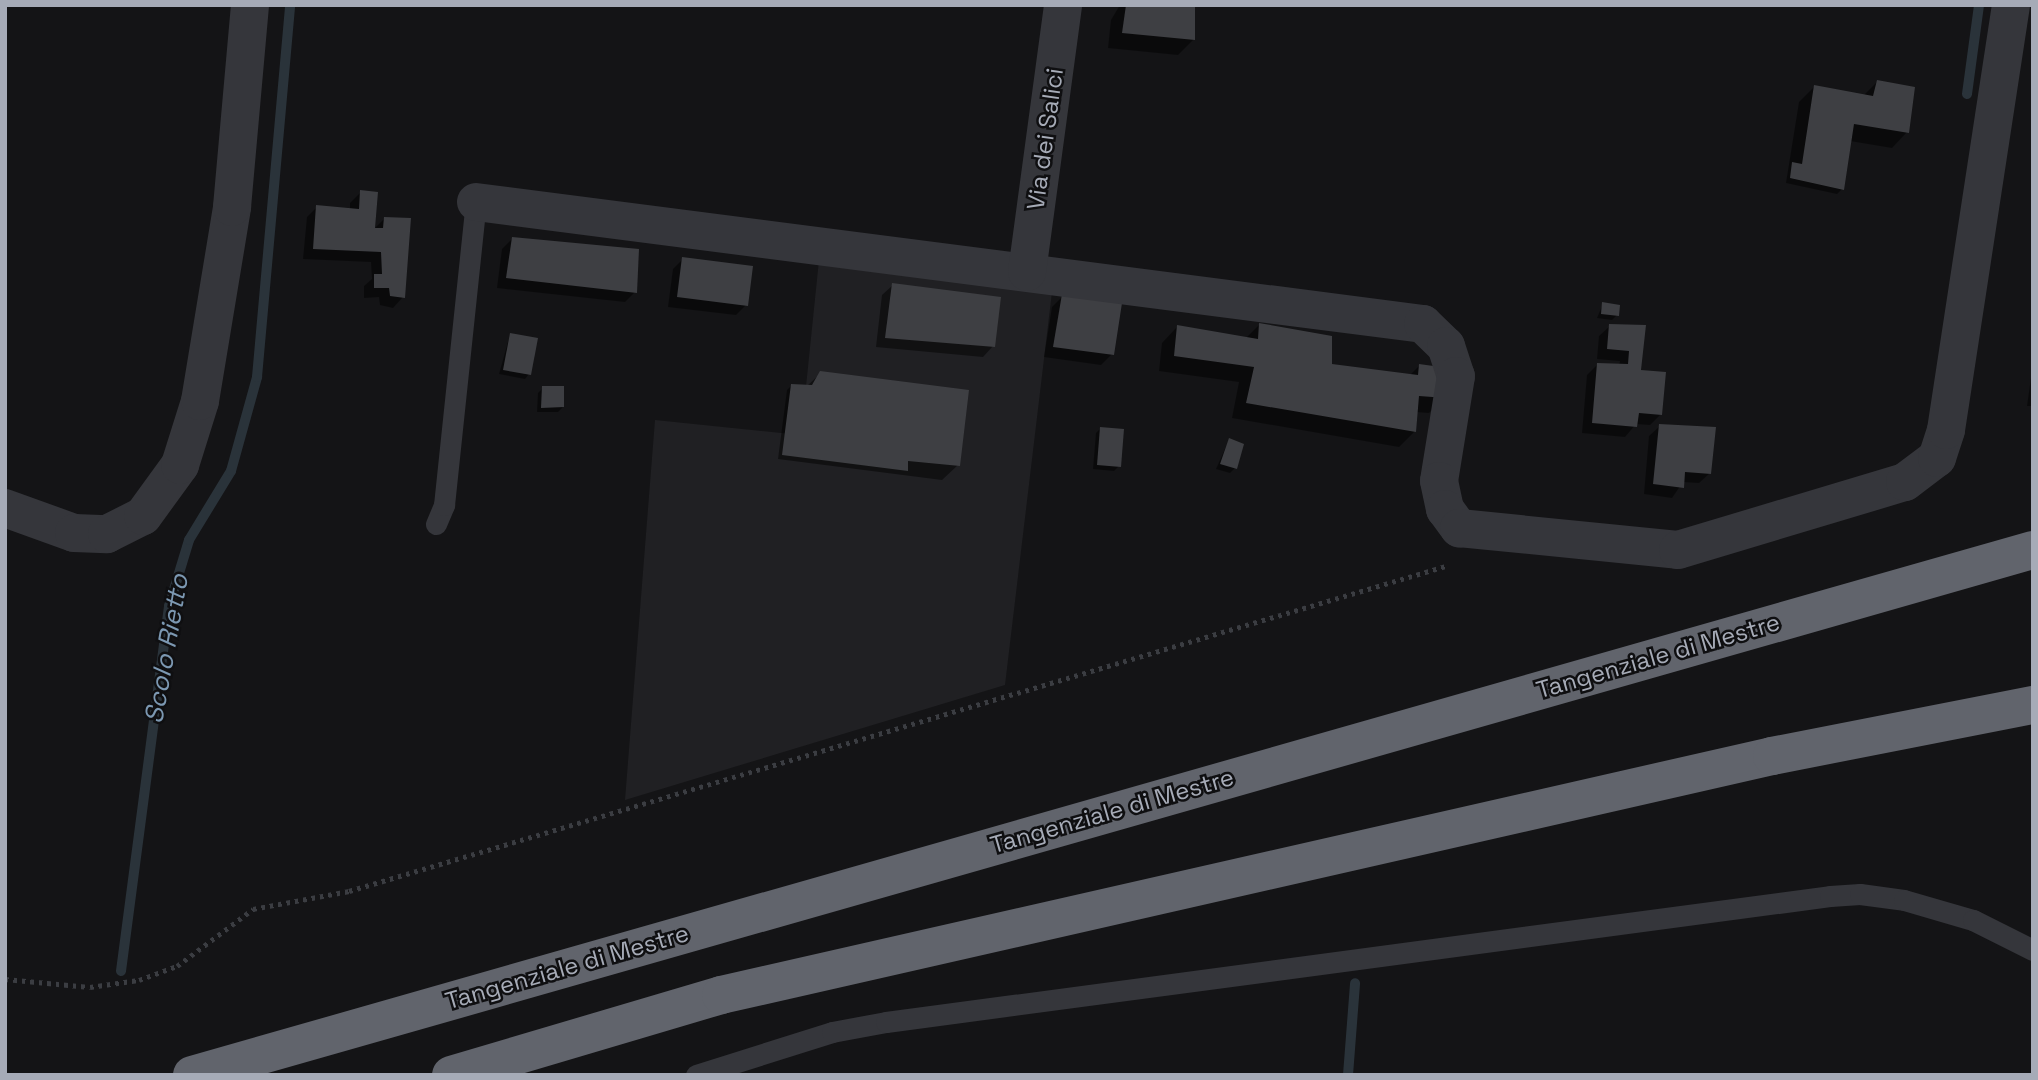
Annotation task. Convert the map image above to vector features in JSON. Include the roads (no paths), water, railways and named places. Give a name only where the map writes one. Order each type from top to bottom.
[{"type":"highway","name":"Tangenziale di Mestre","points":[[192,1075],[2033,550]]},
{"type":"highway","points":[[451,1075],[720,995],[1772,756],[2033,705]]},
{"type":"street","points":[[5,508],[74,533],[107,534],[143,516],[180,465],[200,401],[232,207],[250,5]]},
{"type":"street","name":"Via dei Salici","points":[[1027,272],[1063,5]]},
{"type":"street","points":[[476,202],[1423,324],[1446,346],[1457,376],[1439,481],[1445,509],[1459,528],[1678,550],[1905,482],[1937,458],[1947,430],[2011,5]]},
{"type":"lane","points":[[436,524],[444,505],[476,202]]},
{"type":"lane","points":[[696,1075],[832,1032],[886,1022],[1830,896],[1904,900],[1973,920],[2033,950]]},
{"type":"waterway","name":"Scolo Rietto","points":[[121,971],[169,606],[189,540],[231,471],[257,377],[290,5]]},
{"type":"waterway","points":[[1967,94],[1979,5]]},
{"type":"waterway","points":[[1348,1075],[1355,983]]}]
